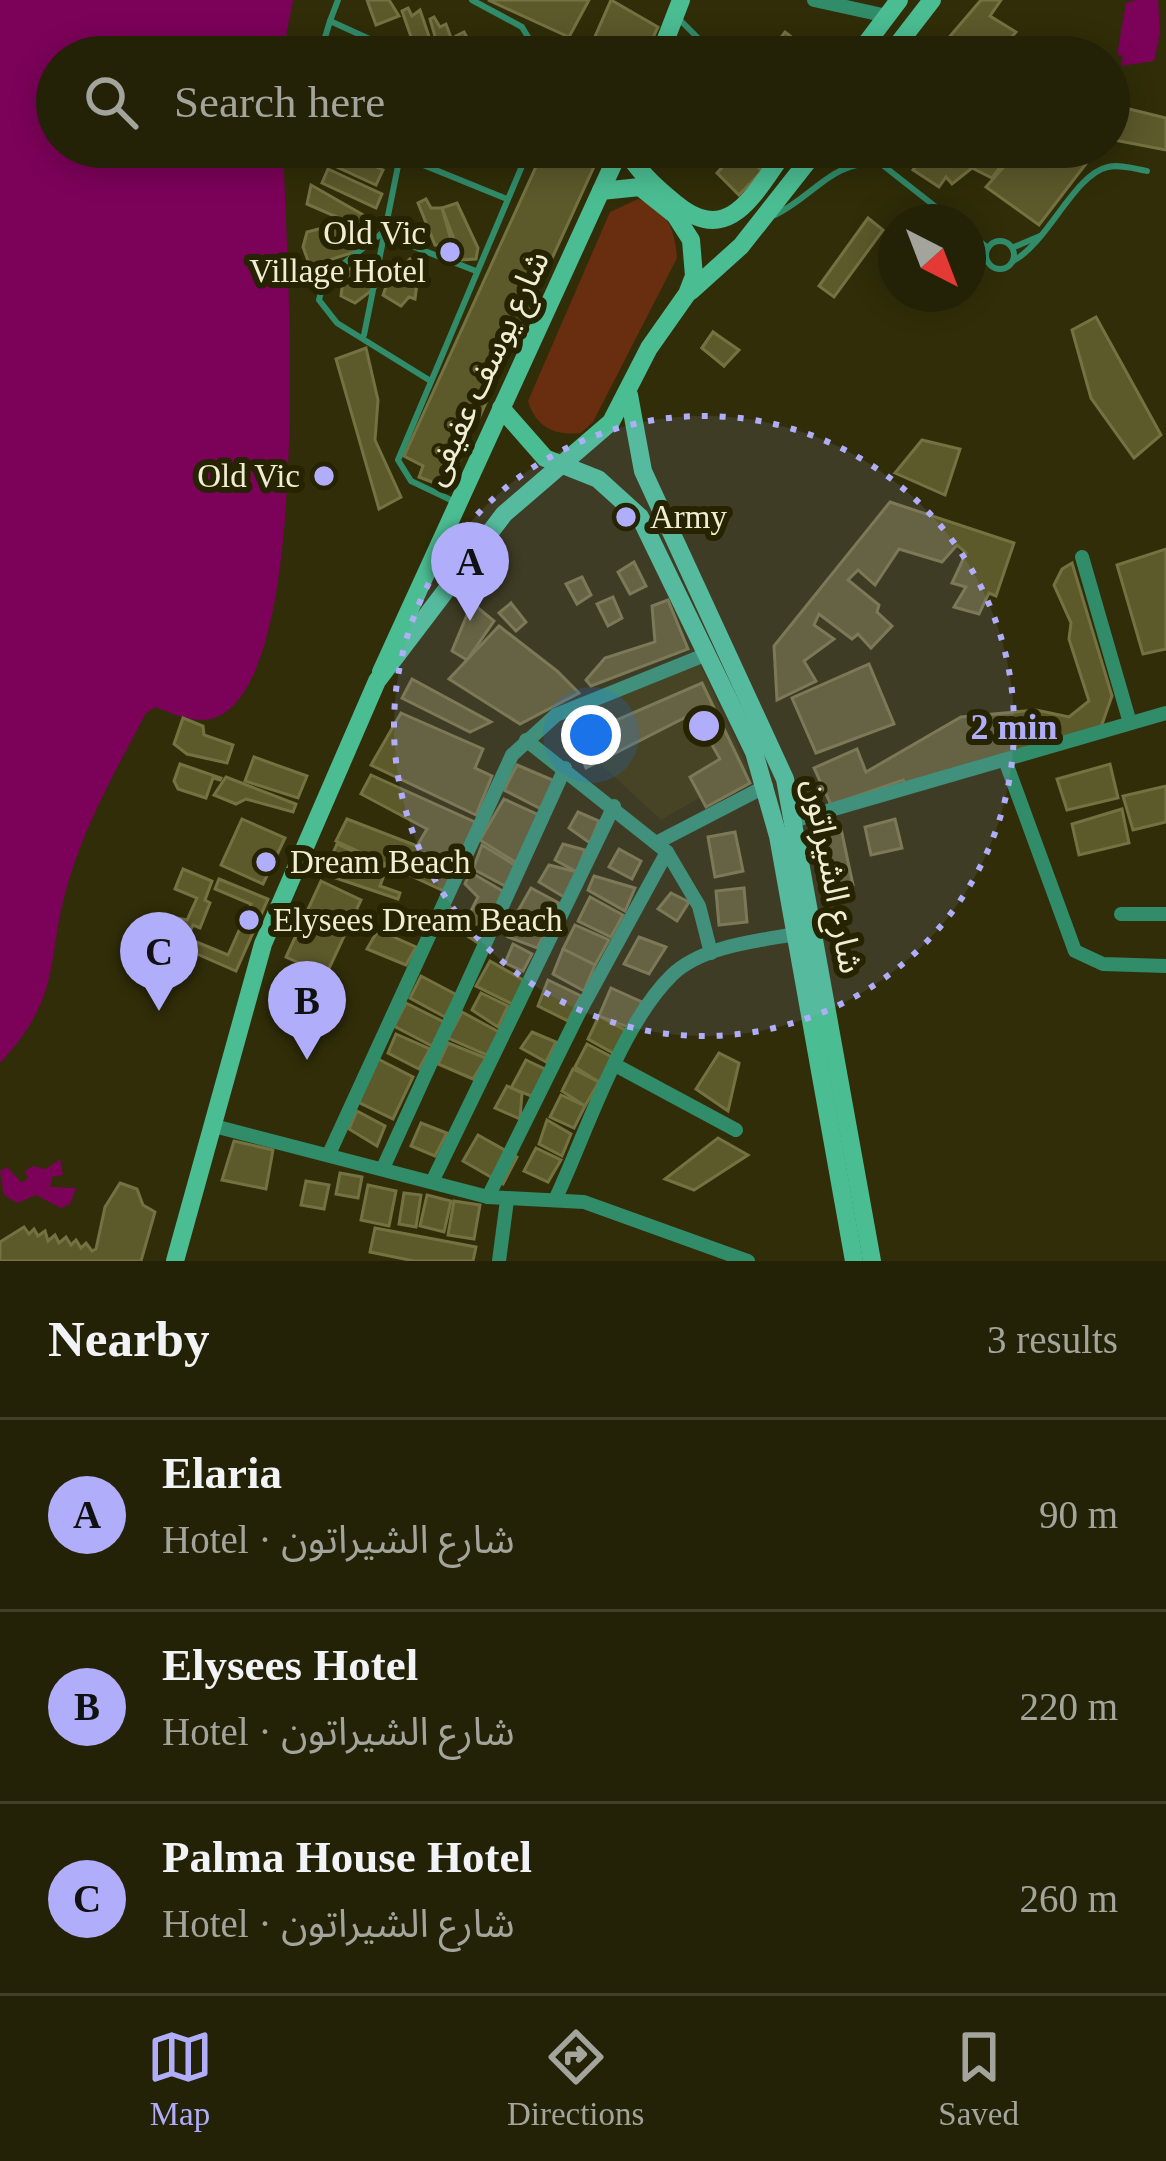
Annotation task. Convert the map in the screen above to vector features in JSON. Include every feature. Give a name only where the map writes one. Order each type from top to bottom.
[{"type":"street","points":[[814,0],[879,7],[866,36]]},
{"type":"street","points":[[904,36],[932,0]]},
{"type":"street","points":[[667,36],[678,8]]},
{"type":"street","name":"شارع يوسف عفيفى","points":[[377,681],[612,168]]},
{"type":"street","points":[[175,1261],[273,918],[377,681],[504,514],[597,439],[687,294],[694,276],[691,240],[638,168]]},
{"type":"street","points":[[602,191],[627,184],[656,193],[705,223],[733,215],[771,168]]},
{"type":"street","points":[[687,294],[761,222],[803,168]]},
{"type":"street","name":"شارع الشيراتون","points":[[629,387],[628,416],[643,471],[776,753],[796,820],[872,1261]]},
{"type":"street","name":"شارع الشيراتون","points":[[501,408],[532,448],[561,467],[598,478],[640,517],[766,786],[854,1261]]},
{"type":"street","points":[[1082,557],[1130,723]]},
{"type":"street","points":[[329,1154],[498,776],[526,740],[556,715],[707,654]]},
{"type":"street","points":[[796,820],[1166,712]]},
{"type":"street","points":[[526,740],[663,847],[699,906],[711,953]]},
{"type":"street","points":[[1005,760],[1075,951],[1103,964],[1166,965]]},
{"type":"street","points":[[382,1168],[565,768]]},
{"type":"street","points":[[488,1197],[663,847],[766,786]]},
{"type":"street","points":[[433,1182],[614,806]]},
{"type":"street","points":[[1120,914],[1166,914]]},
{"type":"street","points":[[555,1200],[646,1010],[674,973],[711,953],[796,934]]},
{"type":"street","points":[[617,1066],[736,1130]]},
{"type":"street","points":[[214,1126],[488,1197],[555,1200],[617,1210],[748,1261]]},
{"type":"street","points":[[503,1259],[507,1200]]},
{"type":"lane","points":[[325,36],[338,0]]},
{"type":"lane","points":[[472,0],[522,27],[527,36]]},
{"type":"lane","points":[[678,8],[696,36]]},
{"type":"lane","points":[[330,21],[363,36]]},
{"type":"lane","points":[[908,36],[909,30]]},
{"type":"lane","points":[[364,335],[397,168]]},
{"type":"lane","points":[[430,168],[507,199]]},
{"type":"lane","points":[[456,503],[411,481],[398,460],[521,168]]},
{"type":"lane","points":[[761,222],[810,195],[839,168]]},
{"type":"lane","points":[[886,168],[932,204]]},
{"type":"lane","points":[[1012,248],[1000,241],[988,248],[994,267],[1013,262],[1099,170],[1109,168]]},
{"type":"lane","points":[[1130,168],[1147,171]]},
{"type":"lane","points":[[381,234],[476,271]]},
{"type":"lane","points":[[381,234],[320,288],[328,314],[429,380]]},
{"type":"lane","points":[[1012,248],[1043,235]]},
{"type":"lane","points":[[1012,248],[1013,262]]},
{"type":"shaded area","points":[[0,0],[293,0],[286,36],[36,36],[36,168],[284,168],[289,453],[283,544],[270,624],[249,684],[217,717],[186,718],[156,707],[146,713],[75,860],[44,996],[0,1063]]},
{"type":"shaded area","points":[[1158,0],[1160,33],[1154,61],[1130,65],[1130,36],[1120,36],[1126,3]]},
{"type":"shaded area","points":[[638,199],[668,221],[677,258],[593,422],[581,433],[554,431],[541,423],[528,401],[610,212]]},
{"type":"shaded area","points":[[699,662],[748,769],[661,820],[576,741],[569,718]]},
{"type":"shaded area","points":[[60,1159],[63,1175],[52,1177],[50,1187],[76,1188],[70,1204],[61,1208],[36,1195],[17,1203],[4,1195],[0,1171],[7,1167],[22,1183],[28,1178],[25,1171],[33,1166],[46,1169]]},
{"type":"building","points":[[367,0],[389,0],[399,16],[376,25]]},
{"type":"building","points":[[488,0],[589,0],[567,36]]},
{"type":"building","points":[[611,0],[658,27],[654,36],[595,36]]},
{"type":"building","points":[[981,0],[1001,0],[990,16],[1016,32],[1012,36],[950,36]]},
{"type":"building","points":[[408,8],[412,16],[420,10],[429,36],[411,36],[402,11]]},
{"type":"building","points":[[434,17],[440,27],[446,24],[450,36],[435,36],[430,19]]},
{"type":"building","points":[[1130,109],[1166,118],[1166,150],[1130,143]]},
{"type":"building","points":[[339,168],[383,170],[376,185]]},
{"type":"building","points":[[535,168],[593,168],[452,477],[444,474],[440,485],[419,477],[423,466],[404,456]]},
{"type":"building","points":[[722,168],[762,171],[739,195],[717,173]]},
{"type":"building","points":[[972,168],[952,184],[946,177],[939,187],[913,170]]},
{"type":"building","points":[[972,168],[1000,168],[992,178]]},
{"type":"building","points":[[1003,168],[1083,168],[1039,225],[986,187]]},
{"type":"building","points":[[328,169],[382,194],[376,208],[322,183]]},
{"type":"building","points":[[311,185],[374,221],[369,231],[307,204]]},
{"type":"building","points":[[426,199],[431,208],[442,208],[453,247],[435,245],[418,203]]},
{"type":"building","points":[[457,203],[478,248],[476,259],[462,260],[442,208]]},
{"type":"building","points":[[868,218],[878,226],[878,237],[834,297],[819,286]]},
{"type":"building","points":[[342,223],[368,236],[361,250],[310,266],[303,247],[307,232]]},
{"type":"building","points":[[367,257],[379,273],[372,279],[376,287],[355,303],[341,296],[344,273]]},
{"type":"building","points":[[410,259],[426,276],[417,283],[415,299],[409,297],[401,306],[383,295],[394,265],[403,266]]},
{"type":"building","points":[[1096,317],[1161,435],[1134,458],[1091,398],[1072,330]]},
{"type":"building","points":[[713,332],[734,349],[724,366],[702,348]]},
{"type":"building","points":[[713,332],[739,350],[724,366],[702,348]]},
{"type":"building","points":[[366,348],[378,400],[375,440],[401,497],[379,509],[336,359]]},
{"type":"building","points":[[922,440],[960,449],[945,495],[895,473]]},
{"type":"building","points":[[890,502],[1014,543],[996,596],[989,593],[979,614],[954,607],[966,587],[952,583],[966,553],[957,545],[942,562],[899,549],[875,585],[858,570],[848,580],[879,605],[877,612],[892,626],[871,648],[858,634],[852,639],[819,614],[814,625],[834,639],[804,661],[816,681],[777,700],[774,646]]},
{"type":"building","points":[[1166,549],[1166,649],[1143,654],[1117,565]]},
{"type":"building","points":[[634,562],[646,586],[630,594],[618,572]]},
{"type":"building","points":[[1072,563],[1112,696],[1101,727],[906,785],[903,780],[831,805],[814,768],[857,749],[866,772],[961,717],[1036,710],[1069,717],[1089,701],[1069,639],[1071,623],[1054,585],[1062,569]]},
{"type":"building","points":[[582,577],[591,595],[577,604],[566,584]]},
{"type":"building","points":[[613,597],[622,618],[608,626],[597,604]]},
{"type":"building","points":[[668,600],[688,649],[591,686],[586,680],[605,658],[655,642],[652,606]]},
{"type":"building","points":[[472,603],[494,621],[467,660],[452,651]]},
{"type":"building","points":[[511,603],[526,622],[516,631],[499,613]]},
{"type":"building","points":[[499,626],[579,693],[520,724],[449,679]]},
{"type":"building","points":[[869,664],[894,724],[816,753],[792,698]]},
{"type":"building","points":[[412,679],[491,722],[470,732],[402,698]]},
{"type":"building","points":[[702,683],[750,783],[706,807],[690,777],[720,759],[694,713],[586,768],[575,738]]},
{"type":"building","points":[[401,713],[483,749],[475,768],[492,776],[476,815],[371,765]]},
{"type":"building","points":[[183,718],[203,726],[204,735],[233,745],[227,763],[187,754],[174,744]]},
{"type":"building","points":[[254,757],[307,776],[298,798],[245,781]]},
{"type":"building","points":[[180,764],[221,778],[213,778],[206,798],[178,789],[174,781]]},
{"type":"building","points":[[1110,764],[1118,798],[1067,810],[1057,779]]},
{"type":"building","points":[[517,765],[555,781],[543,810],[504,790]]},
{"type":"building","points":[[371,775],[477,823],[444,891],[336,841],[347,819],[417,846],[427,829],[361,794]]},
{"type":"building","points":[[226,777],[296,804],[293,812],[246,799],[236,804],[214,795]]},
{"type":"building","points":[[1166,786],[1166,822],[1133,830],[1123,796]]},
{"type":"building","points":[[504,799],[541,816],[517,863],[480,840]]},
{"type":"building","points":[[1122,809],[1129,843],[1079,855],[1072,824]]},
{"type":"building","points":[[578,812],[599,821],[590,843],[569,828]]},
{"type":"building","points":[[242,819],[285,838],[263,884],[221,865]]},
{"type":"building","points":[[895,819],[902,848],[871,855],[865,827]]},
{"type":"building","points":[[840,824],[853,885],[833,890],[820,828]]},
{"type":"building","points":[[735,832],[743,871],[715,877],[708,837]]},
{"type":"building","points":[[337,844],[387,867],[380,886],[400,893],[398,899],[324,874]]},
{"type":"building","points":[[563,844],[585,850],[577,872],[555,860]]},
{"type":"building","points":[[482,845],[518,867],[507,887],[473,869]]},
{"type":"building","points":[[619,849],[641,861],[632,879],[609,867]]},
{"type":"building","points":[[549,865],[577,872],[564,897],[539,882]]},
{"type":"building","points":[[183,869],[212,881],[205,900],[210,903],[200,928],[193,925],[184,943],[173,943],[161,930],[151,930],[158,914],[187,920],[197,898],[175,889]]},
{"type":"building","points":[[470,872],[506,893],[480,944],[444,921],[450,907],[468,917],[478,897],[465,884]]},
{"type":"building","points":[[594,876],[635,888],[625,911],[588,890]]},
{"type":"building","points":[[219,879],[268,899],[236,971],[188,950],[192,940],[228,955],[251,904],[215,889]]},
{"type":"building","points":[[321,881],[361,900],[326,975],[286,957]]},
{"type":"building","points":[[531,888],[559,903],[549,922],[518,911]]},
{"type":"building","points":[[744,888],[747,922],[719,925],[716,891]]},
{"type":"building","points":[[671,893],[689,902],[677,921],[658,909]]},
{"type":"building","points":[[590,897],[623,915],[611,937],[578,921]]},
{"type":"building","points":[[391,905],[428,923],[424,935],[389,926]]},
{"type":"building","points":[[518,916],[547,929],[537,948],[508,937]]},
{"type":"building","points":[[575,925],[609,940],[595,965],[563,949]]},
{"type":"building","points":[[378,930],[416,947],[406,965],[367,949]]},
{"type":"building","points":[[639,937],[666,947],[649,974],[624,964]]},
{"type":"building","points":[[513,944],[532,954],[523,971],[505,963]]},
{"type":"building","points":[[563,949],[595,965],[584,991],[553,974]]},
{"type":"building","points":[[490,961],[525,981],[516,1006],[476,986]]},
{"type":"building","points":[[421,976],[457,995],[445,1017],[410,998]]},
{"type":"building","points":[[548,980],[581,996],[568,1021],[538,1006]]},
{"type":"building","points":[[611,988],[642,1002],[630,1028],[599,1016]]},
{"type":"building","points":[[481,993],[508,1006],[498,1027],[472,1010]]},
{"type":"building","points":[[406,1003],[444,1022],[432,1046],[394,1026]]},
{"type":"building","points":[[462,1012],[499,1032],[487,1055],[448,1038]]},
{"type":"building","points":[[599,1016],[625,1030],[615,1054],[588,1039]]},
{"type":"building","points":[[532,1032],[556,1042],[546,1062],[521,1048]]},
{"type":"building","points":[[396,1034],[430,1049],[419,1069],[388,1053]]},
{"type":"building","points":[[448,1043],[486,1058],[473,1079],[438,1064]]},
{"type":"building","points":[[587,1044],[614,1058],[599,1082],[575,1067]]},
{"type":"building","points":[[719,1053],[739,1063],[728,1111],[696,1089]]},
{"type":"building","points":[[378,1059],[413,1077],[393,1119],[358,1102]]},
{"type":"building","points":[[526,1060],[551,1072],[539,1099],[511,1088]]},
{"type":"building","points":[[573,1069],[599,1082],[585,1106],[562,1091]]},
{"type":"building","points":[[507,1086],[522,1093],[520,1119],[495,1108]]},
{"type":"building","points":[[561,1095],[585,1106],[574,1128],[550,1117]]},
{"type":"building","points":[[357,1111],[385,1126],[377,1146],[349,1129]]},
{"type":"building","points":[[547,1120],[571,1134],[562,1156],[539,1144]]},
{"type":"building","points":[[421,1123],[447,1133],[435,1156],[411,1146]]},
{"type":"building","points":[[478,1135],[517,1157],[503,1184],[463,1161]]},
{"type":"building","points":[[718,1138],[748,1155],[694,1190],[665,1179]]},
{"type":"building","points":[[234,1141],[273,1150],[266,1189],[222,1180]]},
{"type":"building","points":[[536,1148],[561,1160],[548,1182],[524,1171]]},
{"type":"building","points":[[340,1173],[362,1177],[358,1198],[336,1194]]},
{"type":"building","points":[[306,1181],[329,1185],[324,1209],[301,1205]]},
{"type":"building","points":[[120,1183],[137,1189],[143,1205],[155,1212],[141,1261],[0,1261],[0,1242],[24,1227],[29,1234],[34,1229],[38,1236],[45,1231],[48,1241],[55,1235],[59,1243],[66,1237],[71,1245],[76,1240],[81,1248],[86,1243],[92,1251],[96,1249],[105,1207]]},
{"type":"building","points":[[368,1185],[396,1191],[389,1226],[361,1220]]},
{"type":"building","points":[[404,1193],[421,1195],[416,1227],[399,1224]]},
{"type":"building","points":[[427,1195],[451,1201],[444,1232],[420,1226]]},
{"type":"building","points":[[454,1201],[480,1205],[474,1239],[448,1235]]},
{"type":"building","points":[[375,1228],[476,1247],[473,1261],[414,1261],[370,1252]]},
{"type":"place","name":"Old Vic Village Hotel","points":[[450,252]]},
{"type":"place","name":"Old Vic","points":[[324,476]]},
{"type":"place","name":"Army","points":[[626,517]]},
{"type":"place","name":"Elaria","points":[[470,621]]},
{"type":"place","name":"Dream Beach","points":[[266,862]]},
{"type":"place","name":"Elysees Dream Beach","points":[[249,920]]},
{"type":"place","name":"Palma House Hotel","points":[[159,1011]]},
{"type":"place","name":"Elysees Hotel","points":[[307,1060]]}]
